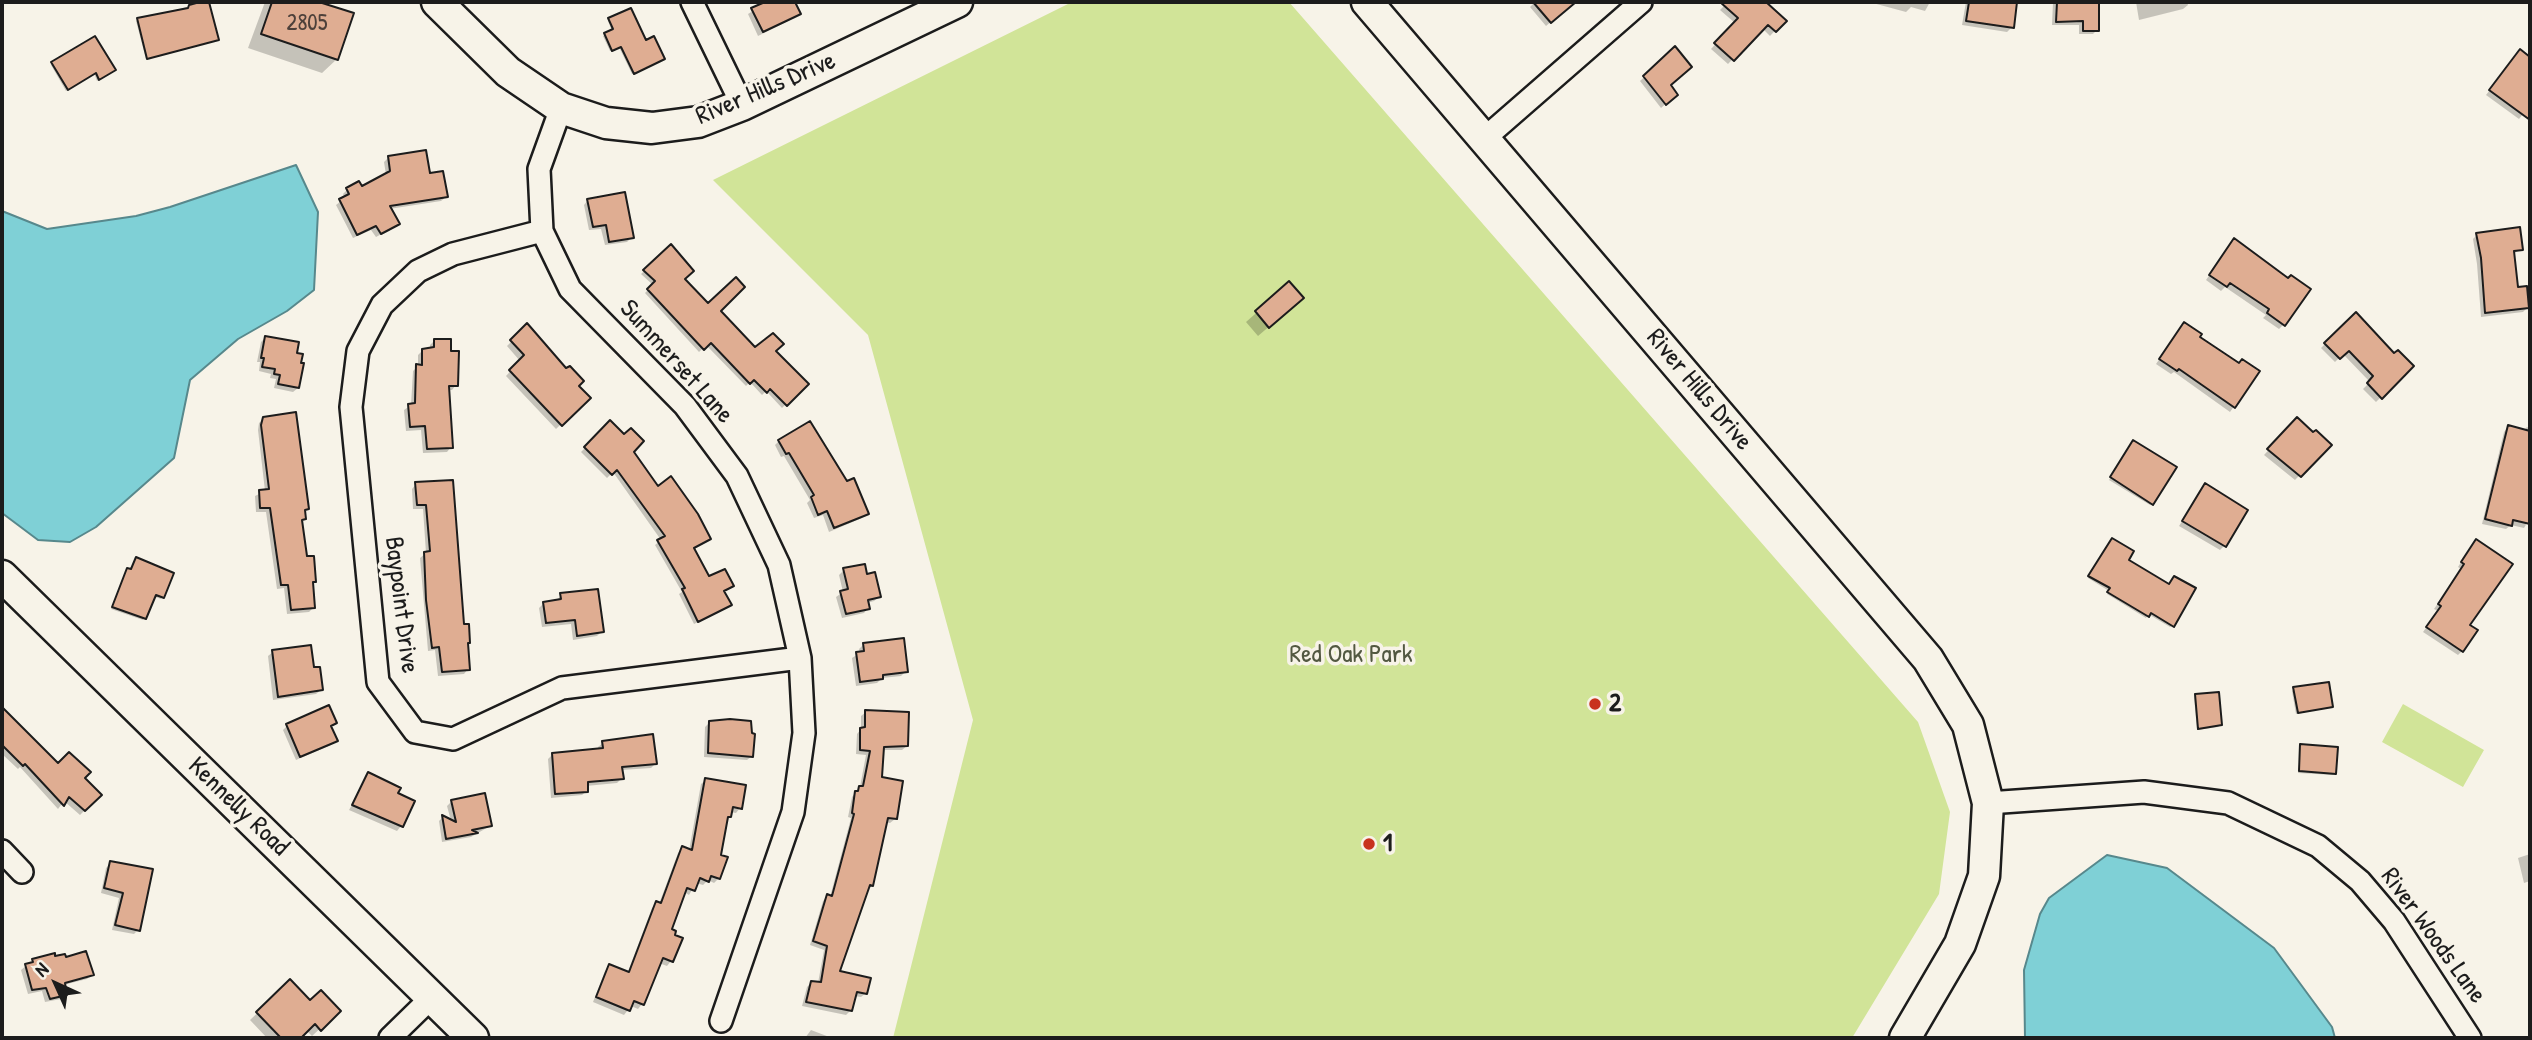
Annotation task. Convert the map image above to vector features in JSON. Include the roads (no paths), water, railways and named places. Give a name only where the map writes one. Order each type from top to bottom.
[{"type":"street","name":"River Hills Drive","points":[[437,2],[508,72],[561,108],[606,123],[652,128],[698,122],[742,105],[957,2]]},
{"type":"street","points":[[692,2],[742,105]]},
{"type":"street","name":"River Hills Drive","points":[[1367,2],[1928,659],[1968,725],[1988,803],[1984,876],[1960,944],[1905,1038]]},
{"type":"street","points":[[1485,138],[1641,2]]},
{"type":"street","name":"Summerset Lane","points":[[561,108],[539,169],[542,231],[570,289],[685,406],[737,477],[779,565],[800,658],[804,733],[793,812],[721,1021]]},
{"type":"street","name":"Baypoint Drive","points":[[542,231],[453,254],[418,271],[382,305],[358,351],[351,407],[379,682],[415,732],[453,739],[562,688],[800,658]]},
{"type":"street","name":"Kennelly Road","points":[[2,576],[473,1038]]},
{"type":"street","name":"River Woods Lane","points":[[1988,803],[2144,792],[2228,803],[2318,846],[2360,881],[2394,921],[2470,1038]]},
{"type":"street","points":[[2,851],[22,872]]},
{"type":"street","points":[[390,1038],[432,997]]},
{"type":"water","points":[[296,165],[318,212],[314,290],[287,311],[238,339],[190,380],[174,458],[96,527],[70,542],[38,540],[2,513],[2,211],[47,229],[136,216]]},
{"type":"water","points":[[2107,855],[2167,868],[2274,948],[2332,1027],[2335,1038],[2025,1038],[2024,970],[2040,914],[2049,898]]},
{"type":"place","name":"2","points":[[1595,704]]},
{"type":"place","name":"1","points":[[1369,844]]},
{"type":"park label","name":"Red Oak Park","points":[[1351,655]]}]
